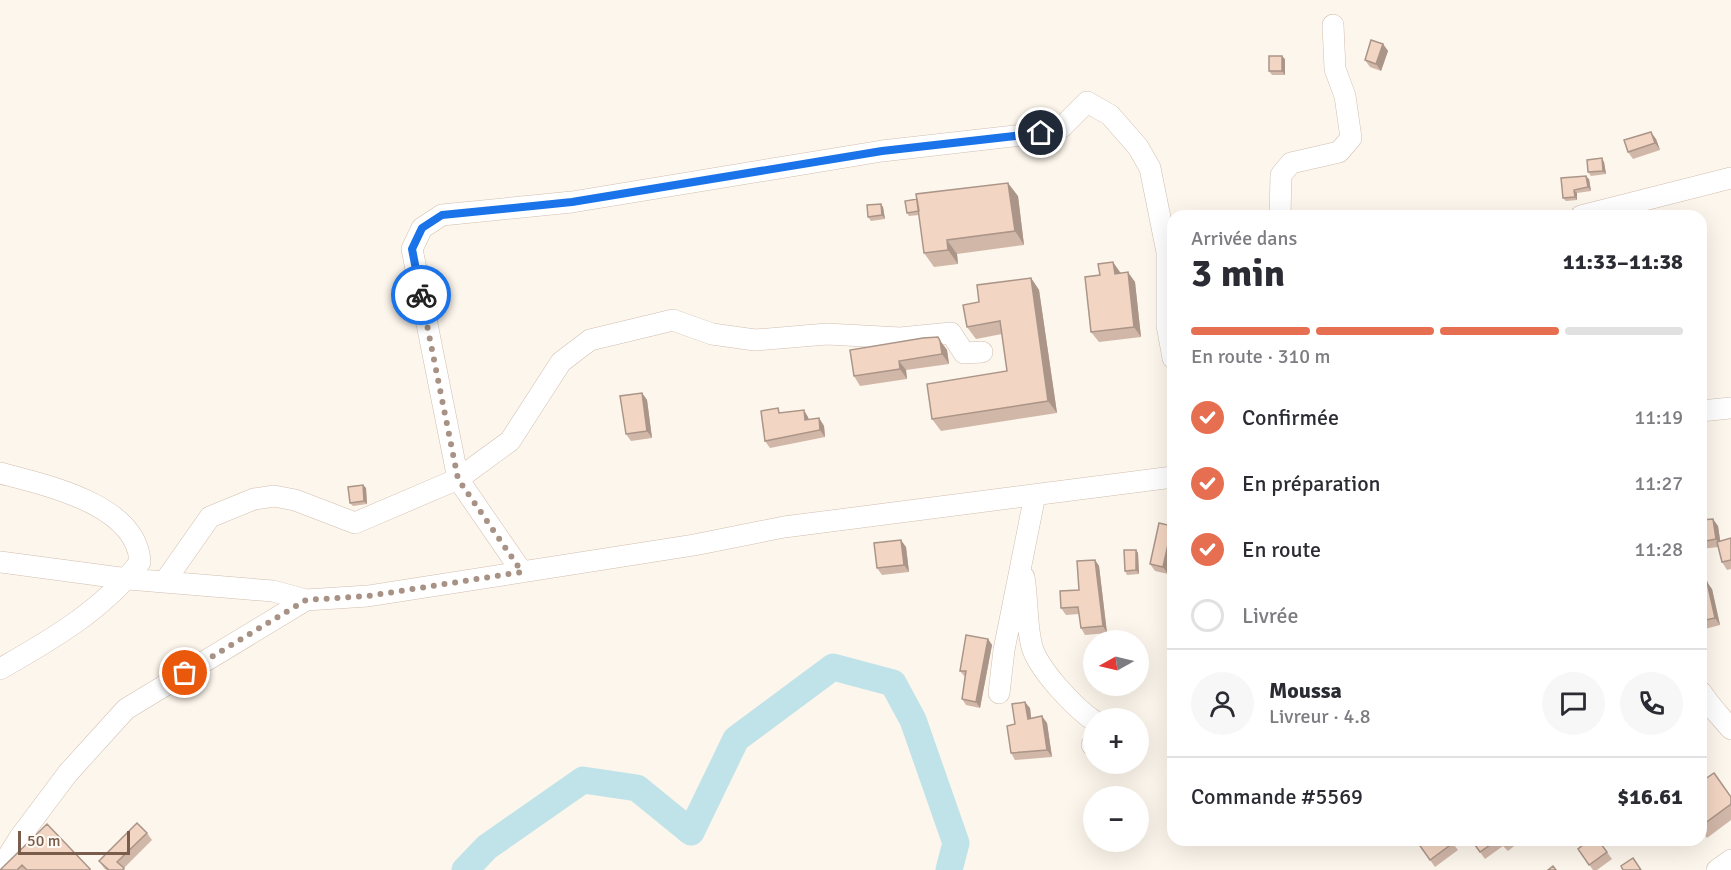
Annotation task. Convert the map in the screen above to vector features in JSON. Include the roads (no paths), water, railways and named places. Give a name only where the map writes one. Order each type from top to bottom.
[{"type":"street","points":[[1280,210],[1281,175],[1291,163],[1339,152],[1352,138],[1345,96],[1335,69],[1333,25]]},
{"type":"street","points":[[522,572],[458,479],[412,249],[422,228],[442,215],[572,202],[882,151],[1041,133],[1062,127],[1086,102],[1110,115],[1138,147],[1150,168],[1167,239]]},
{"type":"street","points":[[1605,210],[1731,178]]},
{"type":"street","points":[[165,581],[210,517],[254,499],[274,496],[295,500],[355,524],[458,479],[510,441],[561,362],[590,340],[674,320],[712,334],[755,340],[827,334],[900,338],[951,333],[964,353],[982,352]]},
{"type":"street","points":[[1707,410],[1731,408]]},
{"type":"street","points":[[0,473],[76,495],[119,522],[140,550],[140,562],[128,579],[63,633],[0,669]]},
{"type":"street","points":[[0,562],[128,579],[273,591],[306,600],[368,596],[694,545],[784,528],[1167,478]]},
{"type":"street","points":[[999,693],[1004,650],[1035,495]]},
{"type":"street","points":[[1023,553],[1032,647],[1072,705],[1083,713]]},
{"type":"street","points":[[0,868],[68,773],[126,709],[306,600]]},
{"type":"street","points":[[1004,650],[1032,647]]},
{"type":"street","points":[[1707,699],[1731,729]]},
{"type":"street","points":[[1717,870],[1731,860]]},
{"type":"waterway","points":[[465,870],[487,847],[583,780],[637,788],[691,832],[736,739],[833,667],[893,683],[913,720],[956,843],[949,870]]}]
